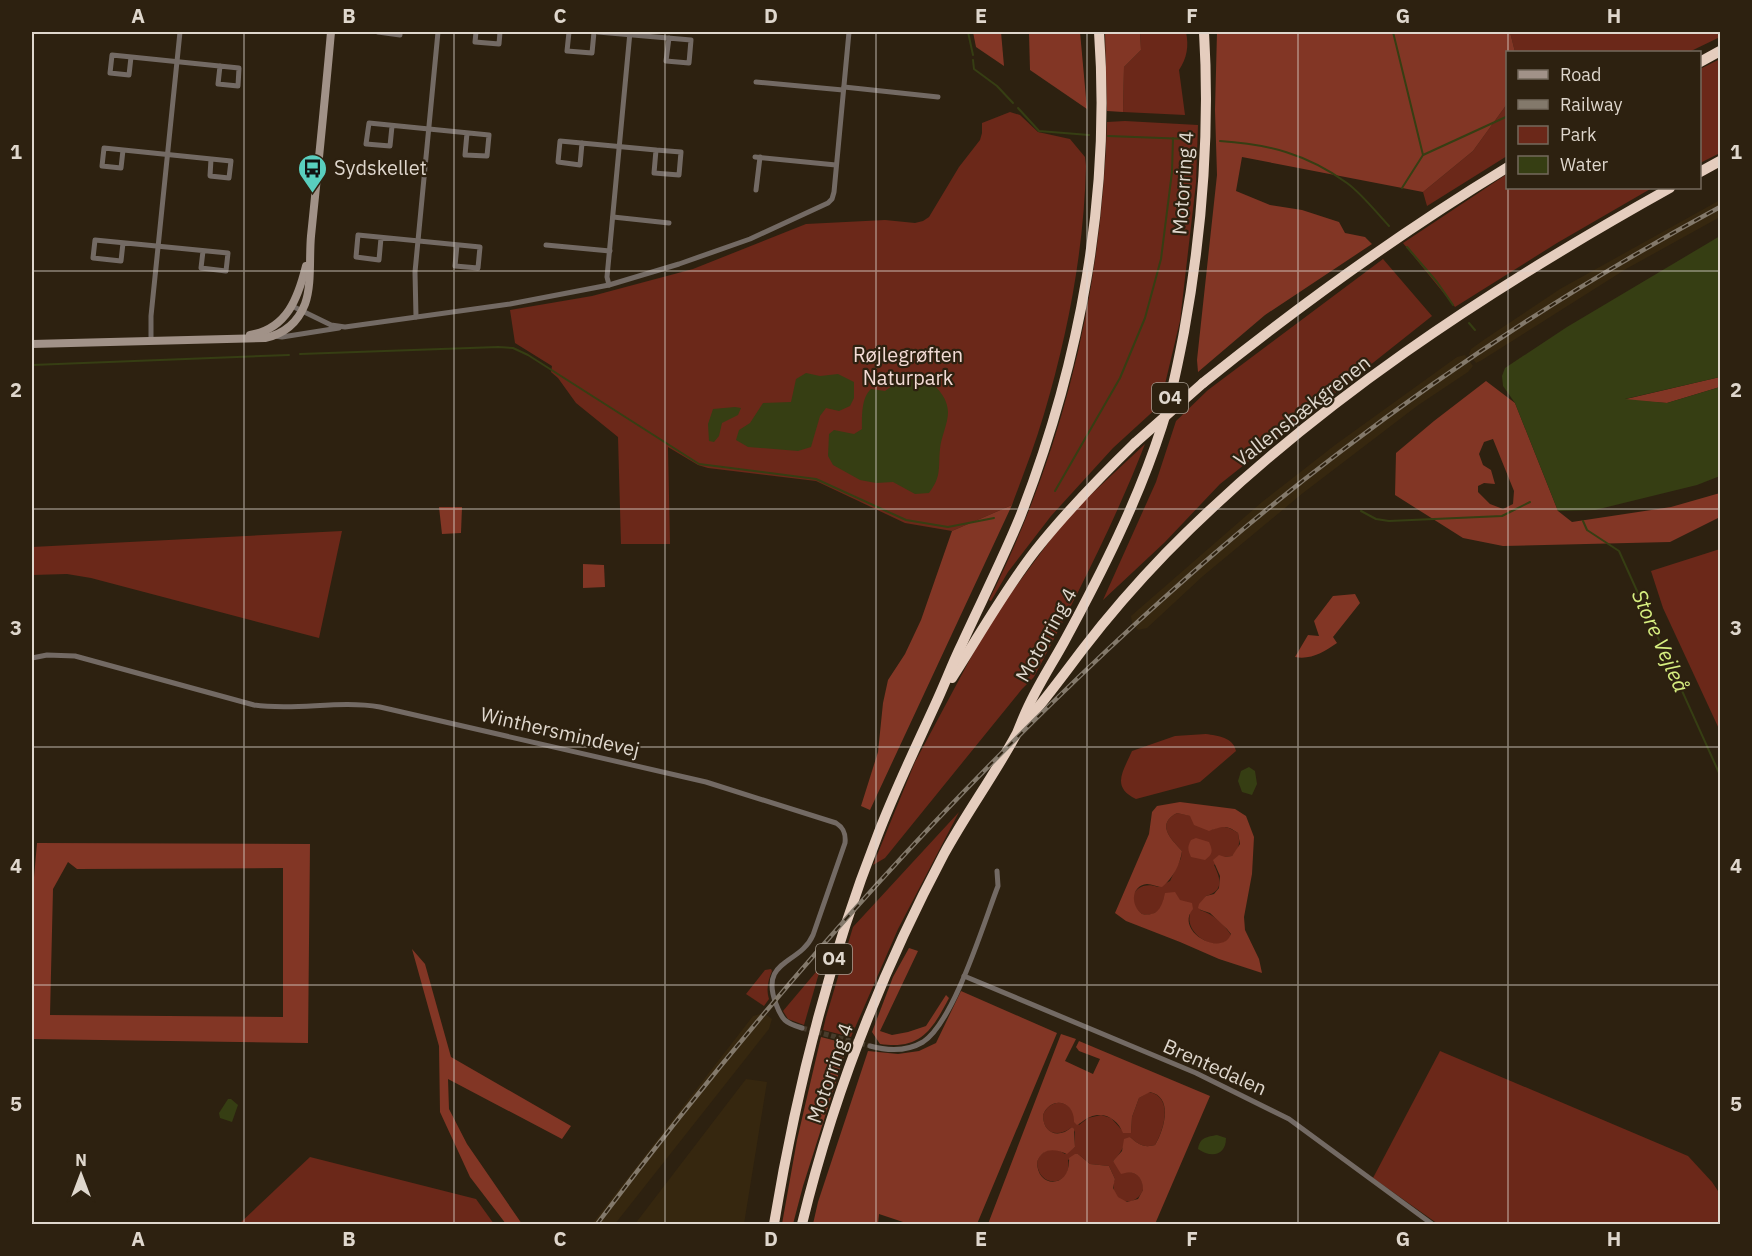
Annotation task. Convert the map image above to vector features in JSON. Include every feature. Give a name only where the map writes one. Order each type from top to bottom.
[{"type":"highway","name":"Motorring 4","points":[[774,1224],[785,1158],[804,1073],[832,965],[876,839],[908,761],[1005,553],[1019,518],[1052,425],[1063,386],[1085,286],[1097,192],[1101,121],[1100,32]]},
{"type":"highway","name":"Motorring 4","points":[[802,1224],[832,1115],[882,985],[945,853],[1017,733],[1030,702],[1064,643],[1129,511],[1163,425],[1176,373],[1192,288],[1203,186],[1204,32]]},
{"type":"highway","points":[[1701,61],[1720,51]]},
{"type":"highway","points":[[1701,171],[1720,161]]},
{"type":"highway","points":[[934,707],[1005,593],[1034,552],[1095,481],[1135,443],[1203,383],[1299,308],[1446,206],[1506,168]]},
{"type":"highway","name":"Vallensbækgrenen","points":[[1017,733],[1125,598],[1165,554],[1209,511],[1287,442],[1364,383],[1468,309],[1570,245],[1668,189]]},
{"type":"street","points":[[151,340],[158,246],[180,32]]},
{"type":"street","points":[[273,336],[290,326],[302,311],[308,291],[331,32]]},
{"type":"street","points":[[378,32],[400,35],[400,32]]},
{"type":"street","points":[[416,317],[415,273],[438,32]]},
{"type":"street","points":[[476,32],[475,42],[499,44],[500,32]]},
{"type":"street","points":[[569,32],[567,51],[592,53],[596,32],[630,33],[691,40],[689,63],[666,61],[669,38]]},
{"type":"street","points":[[32,344],[292,336],[532,301],[609,285],[663,270],[750,239],[828,203],[832,199],[849,32]]},
{"type":"street","points":[[609,285],[607,277],[630,33]]},
{"type":"street","points":[[131,57],[129,75],[110,73],[112,55],[131,57],[177,62],[220,66],[239,68],[238,86],[218,84],[220,66]]},
{"type":"street","points":[[756,82],[938,97]]},
{"type":"street","points":[[393,126],[390,146],[366,144],[369,123],[489,135],[487,156],[465,155],[467,133]]},
{"type":"street","points":[[582,143],[580,165],[558,162],[560,141],[620,146],[681,152],[679,175],[654,172],[656,150]]},
{"type":"street","points":[[123,150],[121,168],[102,166],[104,148],[167,154],[231,161],[229,178],[210,176],[212,159]]},
{"type":"street","points":[[756,190],[757,157],[836,165]]},
{"type":"street","points":[[613,217],[669,223]]},
{"type":"street","points":[[381,238],[379,260],[356,257],[358,235],[480,247],[478,268],[455,266],[457,245]]},
{"type":"street","points":[[123,243],[121,261],[93,258],[95,240],[158,246],[228,253],[226,271],[201,268],[203,251]]},
{"type":"street","points":[[546,245],[610,252]]},
{"type":"street","points":[[236,338],[265,331],[282,319],[292,306],[300,289],[310,253]]},
{"type":"street","points":[[292,306],[331,325],[345,327]]},
{"type":"street","name":"Winthersmindevej","points":[[32,658],[47,655],[75,656],[254,705],[273,708],[350,704],[380,707],[706,782],[841,826],[845,843],[810,942],[777,970],[771,986],[781,1017],[790,1025],[802,1028]]},
{"type":"street","points":[[870,1046],[884,1050],[911,1048],[934,1033],[944,1019],[964,976],[998,886],[997,871]]},
{"type":"street","name":"Brentedalen","points":[[964,976],[1196,1073],[1272,1109],[1298,1125],[1431,1224]]},
{"type":"shaded area","points":[[973,32],[1001,32],[1004,66],[976,47]]},
{"type":"shaded area","points":[[1029,32],[1080,32],[1087,109],[1030,70]]},
{"type":"shaded area","points":[[1105,32],[1140,32],[1141,50],[1124,67],[1123,112],[1107,111]]},
{"type":"shaded area","points":[[1217,32],[1510,32],[1515,51],[1506,51],[1506,105],[1473,151],[1423,192],[1242,157],[1236,191],[1270,205],[1302,210],[1339,222],[1345,233],[1365,237],[1372,244],[1265,315],[1198,372],[1197,360],[1217,175],[1215,110]]},
{"type":"shaded area","points":[[1720,200],[1720,217],[1626,269],[1482,360],[1476,363],[1469,354],[1471,349],[1485,339],[1560,289]]},
{"type":"shaded area","points":[[1465,355],[1473,366],[1468,372],[1417,406],[1303,493],[1203,576],[1147,628],[1138,630],[1132,623],[1131,616],[1262,502],[1335,445],[1457,357]]},
{"type":"shaded area","points":[[1720,377],[1720,387],[1667,403],[1622,400]]},
{"type":"shaded area","points":[[1486,381],[1515,403],[1558,511],[1572,522],[1671,507],[1720,493],[1720,517],[1670,542],[1503,546],[1463,538],[1395,495],[1396,453]],"holes":[[[1493,439],[1514,491],[1513,504],[1503,509],[1490,504],[1478,492],[1478,486],[1484,483],[1495,484],[1491,470],[1483,465],[1479,454],[1484,442]]]},
{"type":"shaded area","points":[[1012,505],[870,810],[861,806],[878,752],[888,680],[905,654],[921,620],[952,531]]},
{"type":"shaded area","points":[[439,507],[462,507],[461,533],[442,534]]},
{"type":"shaded area","points":[[583,564],[604,565],[605,587],[583,588]]},
{"type":"shaded area","points":[[1355,594],[1360,603],[1333,637],[1337,643],[1312,656],[1295,657],[1308,635],[1319,636],[1314,621],[1333,596]]},
{"type":"shaded area","points":[[1180,802],[1235,809],[1246,816],[1254,837],[1252,874],[1244,917],[1245,930],[1259,959],[1262,973],[1219,959],[1126,921],[1115,913],[1149,834],[1152,812],[1157,806]],"holes":[[[1177,813],[1190,816],[1194,825],[1209,831],[1224,827],[1238,833],[1240,844],[1232,856],[1219,855],[1213,860],[1220,876],[1219,888],[1214,894],[1206,896],[1198,908],[1210,913],[1231,934],[1226,941],[1219,943],[1201,939],[1194,933],[1189,917],[1193,909],[1192,903],[1180,900],[1175,892],[1165,893],[1161,907],[1152,914],[1142,914],[1134,902],[1138,888],[1147,884],[1162,887],[1173,875],[1182,851],[1167,831],[1167,822]]]},
{"type":"shaded area","points":[[1196,838],[1209,842],[1212,850],[1205,860],[1190,855],[1189,845],[1191,840]]},
{"type":"shaded area","points":[[37,843],[310,844],[308,1043],[32,1039],[32,900]],"holes":[[[68,862],[77,869],[283,868],[283,1017],[50,1015],[53,889]]]},
{"type":"shaded area","points":[[909,948],[918,951],[880,1031],[892,1035],[926,1026],[946,995],[949,998],[931,1028],[915,1041],[906,1044],[880,1044],[872,1032],[893,977]]},
{"type":"shaded area","points":[[412,949],[425,964],[451,1057],[571,1126],[562,1139],[448,1079],[449,1109],[467,1144],[522,1224],[506,1224],[470,1177],[440,1112],[439,1046]]},
{"type":"shaded area","points":[[961,991],[1057,1033],[977,1224],[909,1224],[879,1214],[878,1224],[813,1224],[818,1202],[868,1051],[898,1054],[919,1051],[936,1043]]},
{"type":"shaded area","points":[[764,1013],[772,1019],[769,1029],[615,1224],[592,1224],[753,1016]]},
{"type":"shaded area","points":[[1061,1034],[1076,1039],[1065,1061],[1093,1074],[1100,1059],[1079,1051],[1076,1047],[1079,1041],[1210,1096],[1155,1224],[988,1224]],"holes":[[[1150,1092],[1157,1095],[1165,1107],[1165,1115],[1155,1145],[1142,1145],[1130,1137],[1124,1139],[1122,1151],[1113,1161],[1121,1174],[1130,1172],[1139,1177],[1143,1190],[1138,1199],[1127,1202],[1118,1197],[1113,1188],[1115,1179],[1109,1166],[1090,1164],[1078,1154],[1069,1158],[1065,1176],[1060,1180],[1054,1182],[1042,1177],[1038,1171],[1037,1162],[1043,1154],[1050,1150],[1067,1154],[1075,1147],[1072,1127],[1062,1133],[1053,1133],[1046,1127],[1043,1115],[1051,1105],[1057,1103],[1067,1105],[1077,1125],[1090,1117],[1101,1115],[1118,1124],[1123,1133],[1131,1133],[1132,1117],[1139,1098]]]},
{"type":"shaded area","points":[[821,1037],[848,1044],[793,1224],[782,1224],[797,1140]]},
{"type":"shaded area","points":[[746,1079],[767,1082],[744,1224],[635,1224]]},
{"type":"green space","points":[[1140,32],[1186,32],[1187,52],[1179,70],[1185,115],[1123,112],[1124,67],[1141,50]]},
{"type":"green space","points":[[1510,32],[1720,32],[1720,37],[1691,51],[1515,51]]},
{"type":"green space","points":[[1720,59],[1720,153],[1701,162],[1701,68]]},
{"type":"green space","points":[[1506,105],[1506,157],[1427,206],[1423,192],[1473,151]]},
{"type":"green space","name":"Røjlegrøften Naturpark","points":[[1010,112],[1020,115],[1038,132],[1070,139],[1085,157],[1086,166],[1082,229],[1067,322],[1044,414],[1012,505],[952,531],[905,523],[816,481],[708,468],[698,465],[668,447],[670,544],[621,544],[618,437],[576,403],[551,372],[552,366],[515,343],[510,310],[592,296],[693,269],[806,224],[885,220],[915,223],[923,221],[929,217],[959,167],[980,140],[982,123]]},
{"type":"green space","points":[[1107,122],[1198,125],[1196,183],[1180,321],[1160,405],[1113,448],[1051,516],[1008,572],[991,601],[989,600],[1038,486],[1058,427],[1087,307],[1097,246],[1104,184]]},
{"type":"green space","points":[[1506,175],[1506,189],[1650,189],[1557,243],[1455,307],[1403,243]]},
{"type":"green space","points":[[1383,259],[1432,316],[1220,484],[1165,542],[1103,600],[1156,482],[1176,421],[1208,390]]},
{"type":"green space","points":[[1145,444],[1107,533],[1034,677],[885,858],[873,865],[915,762],[991,620],[1068,516]]},
{"type":"green space","points":[[342,531],[319,638],[91,578],[67,574],[32,575],[32,547]]},
{"type":"green space","points":[[1720,549],[1720,731],[1663,608],[1651,571]]},
{"type":"green space","points":[[1206,734],[1228,740],[1236,751],[1200,782],[1136,799],[1123,789],[1121,778],[1132,751],[1175,736]]},
{"type":"green space","points":[[959,812],[898,929],[851,1037],[823,1030],[853,927]]},
{"type":"green space","points":[[1177,813],[1191,816],[1212,830],[1225,827],[1238,833],[1239,845],[1235,853],[1214,865],[1219,880],[1218,888],[1206,896],[1200,910],[1218,920],[1231,935],[1220,944],[1205,941],[1198,936],[1190,922],[1190,914],[1164,898],[1160,909],[1150,914],[1142,914],[1133,903],[1138,889],[1150,885],[1158,887],[1170,881],[1182,851],[1170,836],[1166,826],[1171,817]]},
{"type":"green space","points":[[821,966],[804,1025],[788,1019],[783,1011]]},
{"type":"green space","points":[[771,969],[769,999],[764,1006],[746,994],[765,970]]},
{"type":"green space","points":[[1440,1051],[1688,1156],[1720,1194],[1720,1224],[1438,1224],[1373,1178]]},
{"type":"green space","points":[[1149,1092],[1162,1100],[1165,1115],[1155,1145],[1145,1146],[1130,1137],[1113,1161],[1125,1172],[1133,1173],[1141,1179],[1143,1190],[1139,1196],[1128,1202],[1118,1198],[1114,1187],[1115,1179],[1109,1166],[1090,1164],[1078,1154],[1068,1160],[1068,1169],[1061,1179],[1049,1181],[1043,1177],[1037,1162],[1042,1154],[1048,1150],[1056,1150],[1065,1154],[1075,1147],[1075,1132],[1072,1127],[1057,1133],[1048,1130],[1043,1115],[1047,1108],[1057,1103],[1065,1104],[1072,1111],[1079,1125],[1088,1118],[1101,1115],[1111,1118],[1121,1129],[1131,1133],[1132,1117],[1139,1098]]},
{"type":"green space","points":[[310,1157],[476,1199],[494,1224],[239,1224]]},
{"type":"water","points":[[1720,236],[1720,377],[1625,399],[1667,403],[1720,387],[1720,476],[1697,485],[1595,510],[1558,511],[1515,403],[1503,386],[1502,376],[1505,368],[1567,327]]},
{"type":"water","points":[[806,373],[820,376],[838,374],[854,382],[854,398],[850,406],[839,411],[826,408],[820,416],[811,447],[798,451],[748,447],[736,440],[739,430],[750,423],[763,403],[791,402],[796,379]]},
{"type":"water","points":[[910,379],[922,379],[929,382],[944,397],[948,407],[938,477],[929,493],[915,494],[893,482],[876,483],[860,480],[833,465],[828,456],[829,434],[834,430],[854,434],[862,429],[864,402],[871,389],[885,391],[895,384]]},
{"type":"water","points":[[741,408],[738,415],[722,423],[719,436],[714,442],[709,441],[708,424],[713,409]]},
{"type":"water","points":[[1249,767],[1255,771],[1257,784],[1252,795],[1242,792],[1238,781],[1241,771]]},
{"type":"water","points":[[228,1099],[238,1105],[232,1122],[220,1118],[219,1113]]},
{"type":"water","points":[[1217,1135],[1226,1138],[1221,1152],[1208,1154],[1198,1149],[1202,1140]]},
{"type":"waterway","points":[[968,32],[973,55]]},
{"type":"waterway","points":[[1393,32],[1423,155],[1402,188]]},
{"type":"waterway","points":[[973,60],[974,69],[997,86],[1013,103]]},
{"type":"waterway","points":[[1018,108],[1039,131],[1089,135]]},
{"type":"waterway","points":[[1423,155],[1506,117]]},
{"type":"waterway","points":[[1108,136],[1188,139]]},
{"type":"waterway","points":[[1055,491],[1120,378],[1145,318],[1161,259],[1172,172],[1173,138]]},
{"type":"waterway","points":[[1220,141],[1271,148],[1317,165],[1353,187],[1389,226]]},
{"type":"waterway","points":[[1407,247],[1453,305]]},
{"type":"waterway","points":[[1469,323],[1475,330]]},
{"type":"waterway","points":[[300,354],[513,348],[528,355],[699,464],[816,479],[906,520],[948,527],[994,518]]},
{"type":"waterway","points":[[32,365],[289,355]]},
{"type":"waterway","points":[[1361,511],[1376,519],[1389,521],[1502,516],[1530,502]]},
{"type":"waterway","name":"Store Vejleå","points":[[1583,521],[1587,530],[1619,551],[1720,775]]},
{"type":"tunnel","points":[[802,1028],[870,1046]]},
{"type":"railway","points":[[597,1224],[649,1155],[758,1021],[871,891],[990,765],[1156,605],[1302,481],[1431,385],[1573,292],[1720,207]]},
{"type":"place","name":"Sydskellet","points":[[313,194]]}]
